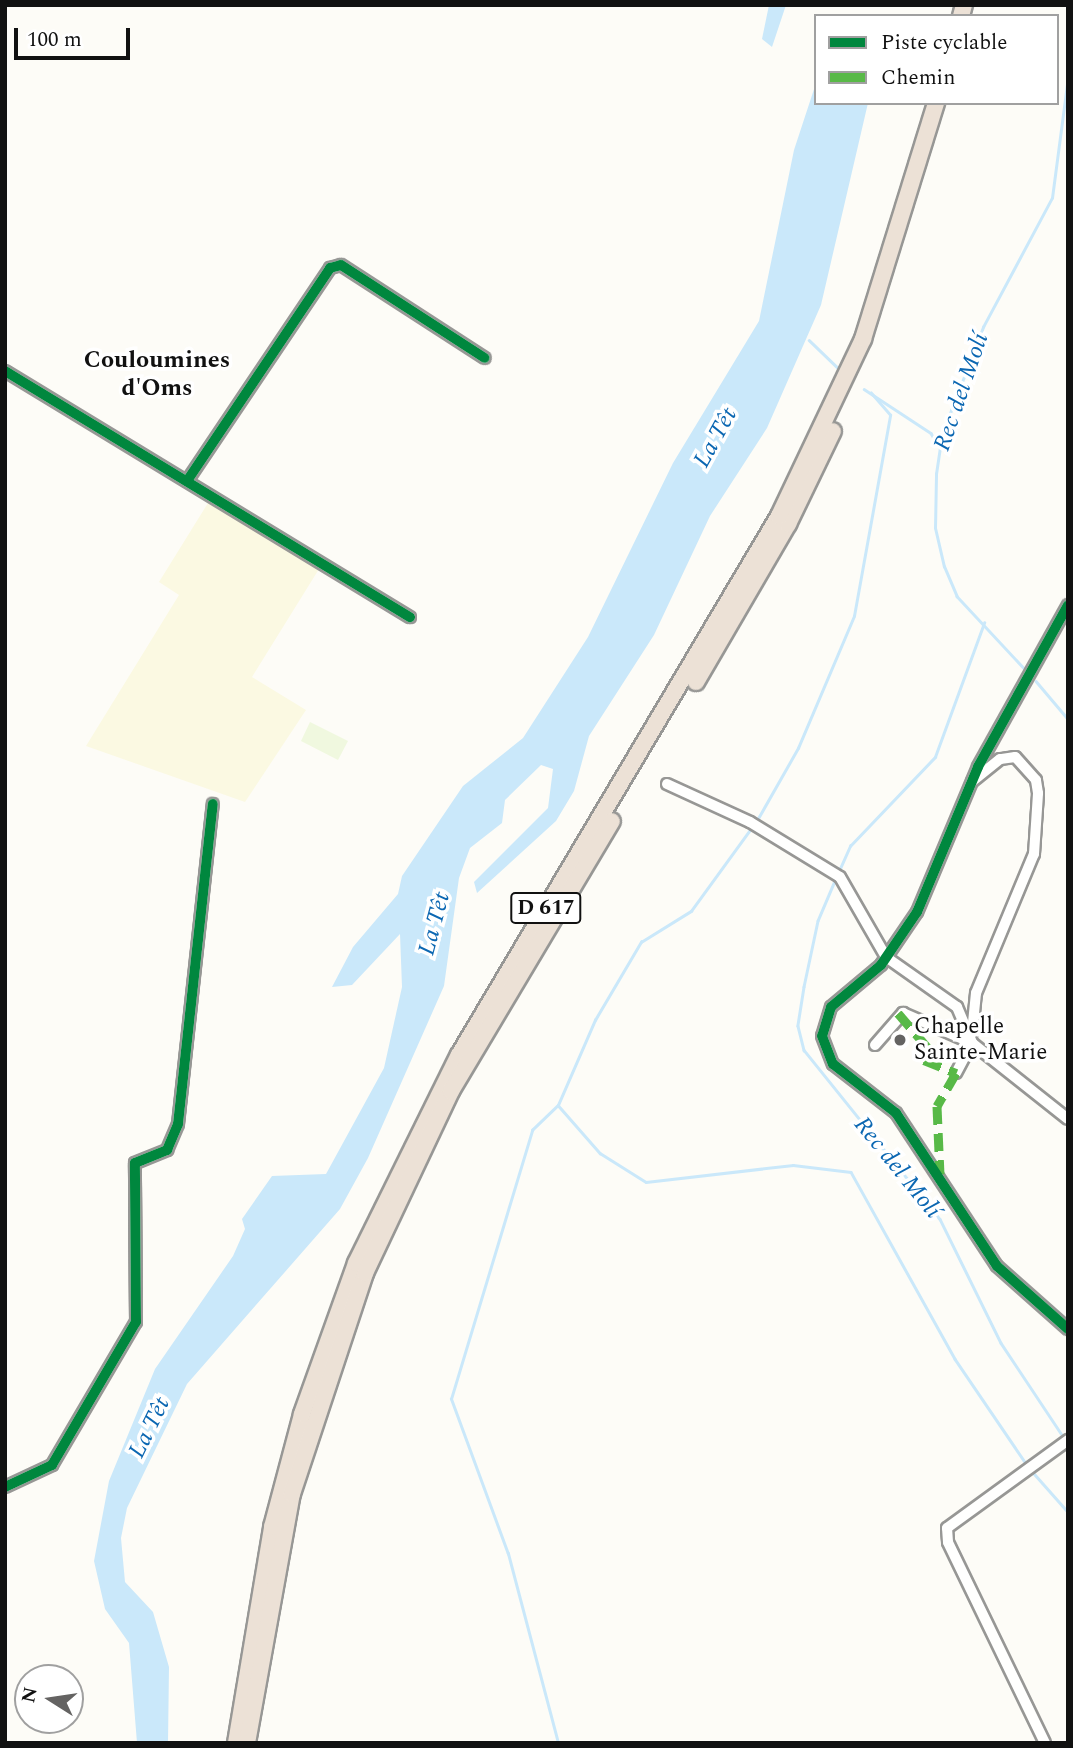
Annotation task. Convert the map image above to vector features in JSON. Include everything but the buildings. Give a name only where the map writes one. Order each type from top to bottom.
[{"type":"highway","name":"D 617","points":[[236,1743],[244,1666],[275,1514],[302,1414],[356,1263],[458,1055],[779,516],[863,339],[935,105]]},
{"type":"highway","name":"D 617","points":[[247,1743],[292,1494],[369,1262],[474,1049],[806,488],[891,287],[945,105]]},
{"type":"street","points":[[187,481],[330,268],[341,265],[485,358]]},
{"type":"street","points":[[5,371],[410,617]]},
{"type":"street","points":[[1068,605],[972,782],[918,912],[886,957],[831,1007],[826,1050],[849,1079],[896,1113],[997,1266],[1068,1329]]},
{"type":"street","points":[[956,1073],[972,1043],[976,993],[1034,853],[1038,793],[1036,779],[1015,757],[1000,760],[972,782]]},
{"type":"street","points":[[667,784],[756,825],[837,875],[886,957],[957,1007],[972,1043]]},
{"type":"street","points":[[5,1487],[52,1465],[136,1322],[135,1163],[167,1150],[178,1124],[213,804]]},
{"type":"street","points":[[874,1045],[898,1013],[972,1043],[1068,1119]]},
{"type":"street","points":[[1045,1743],[947,1528],[1065,1442]]},
{"type":"shaded area","points":[[208,503],[319,569],[252,677],[306,710],[245,802],[86,746],[179,595],[159,582]]},
{"type":"green space","points":[[310,722],[348,741],[338,760],[301,741]]},
{"type":"water","points":[[769,5],[786,5],[772,47],[762,39]]},
{"type":"water","name":"La Têt","points":[[814,89],[814,105],[868,105],[821,305],[767,428],[710,516],[654,635],[589,736],[574,791],[556,821],[477,893],[474,882],[548,808],[553,769],[541,765],[505,800],[502,823],[470,848],[459,878],[444,986],[368,1158],[340,1209],[187,1384],[127,1508],[121,1538],[125,1582],[153,1612],[169,1667],[168,1743],[137,1743],[129,1643],[105,1609],[94,1561],[109,1481],[155,1369],[233,1256],[245,1229],[242,1219],[272,1176],[326,1174],[384,1068],[402,987],[400,934],[352,985],[332,987],[353,947],[398,894],[402,876],[463,786],[523,738],[588,637],[673,463],[759,321],[794,150]]},
{"type":"waterway","name":"Rec del Molí","points":[[1025,670],[957,597],[944,567],[935,528],[936,474],[942,434],[983,327],[1052,198],[1068,77]]},
{"type":"waterway","points":[[809,340],[839,369]]},
{"type":"waterway","points":[[864,389],[931,433],[939,447]]},
{"type":"waterway","points":[[756,822],[798,748],[854,616],[890,415],[871,393]]},
{"type":"waterway","name":"Rec del Molí","points":[[838,873],[850,846],[935,757],[984,623]]},
{"type":"waterway","points":[[1036,681],[1068,719]]},
{"type":"waterway","points":[[558,1743],[508,1554],[451,1399],[532,1130],[558,1105],[595,1020],[641,942],[691,911],[752,827]]},
{"type":"waterway","name":"Rec del Molí","points":[[835,881],[818,921],[804,987],[798,1026],[804,1050],[940,1219],[1001,1343],[1064,1438]]},
{"type":"waterway","points":[[558,1105],[600,1153],[646,1182],[793,1165],[851,1172],[955,1359],[1027,1465]]},
{"type":"waterway","points":[[1031,1470],[1068,1512]]},
{"type":"marked path","points":[[898,1013],[928,1048],[924,1060],[956,1073],[937,1106],[940,1174]]},
{"type":"cycle path","points":[[187,481],[330,268],[341,265],[485,358]]},
{"type":"cycle path","points":[[5,371],[410,617]]},
{"type":"cycle path","points":[[1068,605],[978,767],[917,912],[881,965],[831,1007],[822,1036],[833,1064],[896,1113],[997,1266],[1068,1329]]},
{"type":"cycle path","points":[[5,1487],[52,1465],[136,1322],[135,1163],[167,1150],[178,1124],[213,804]]},
{"type":"place","name":"Chapelle Sainte-Marie","points":[[900,1040]]},
{"type":"district","name":"Couloumines d'Oms","points":[[157,375]]}]
